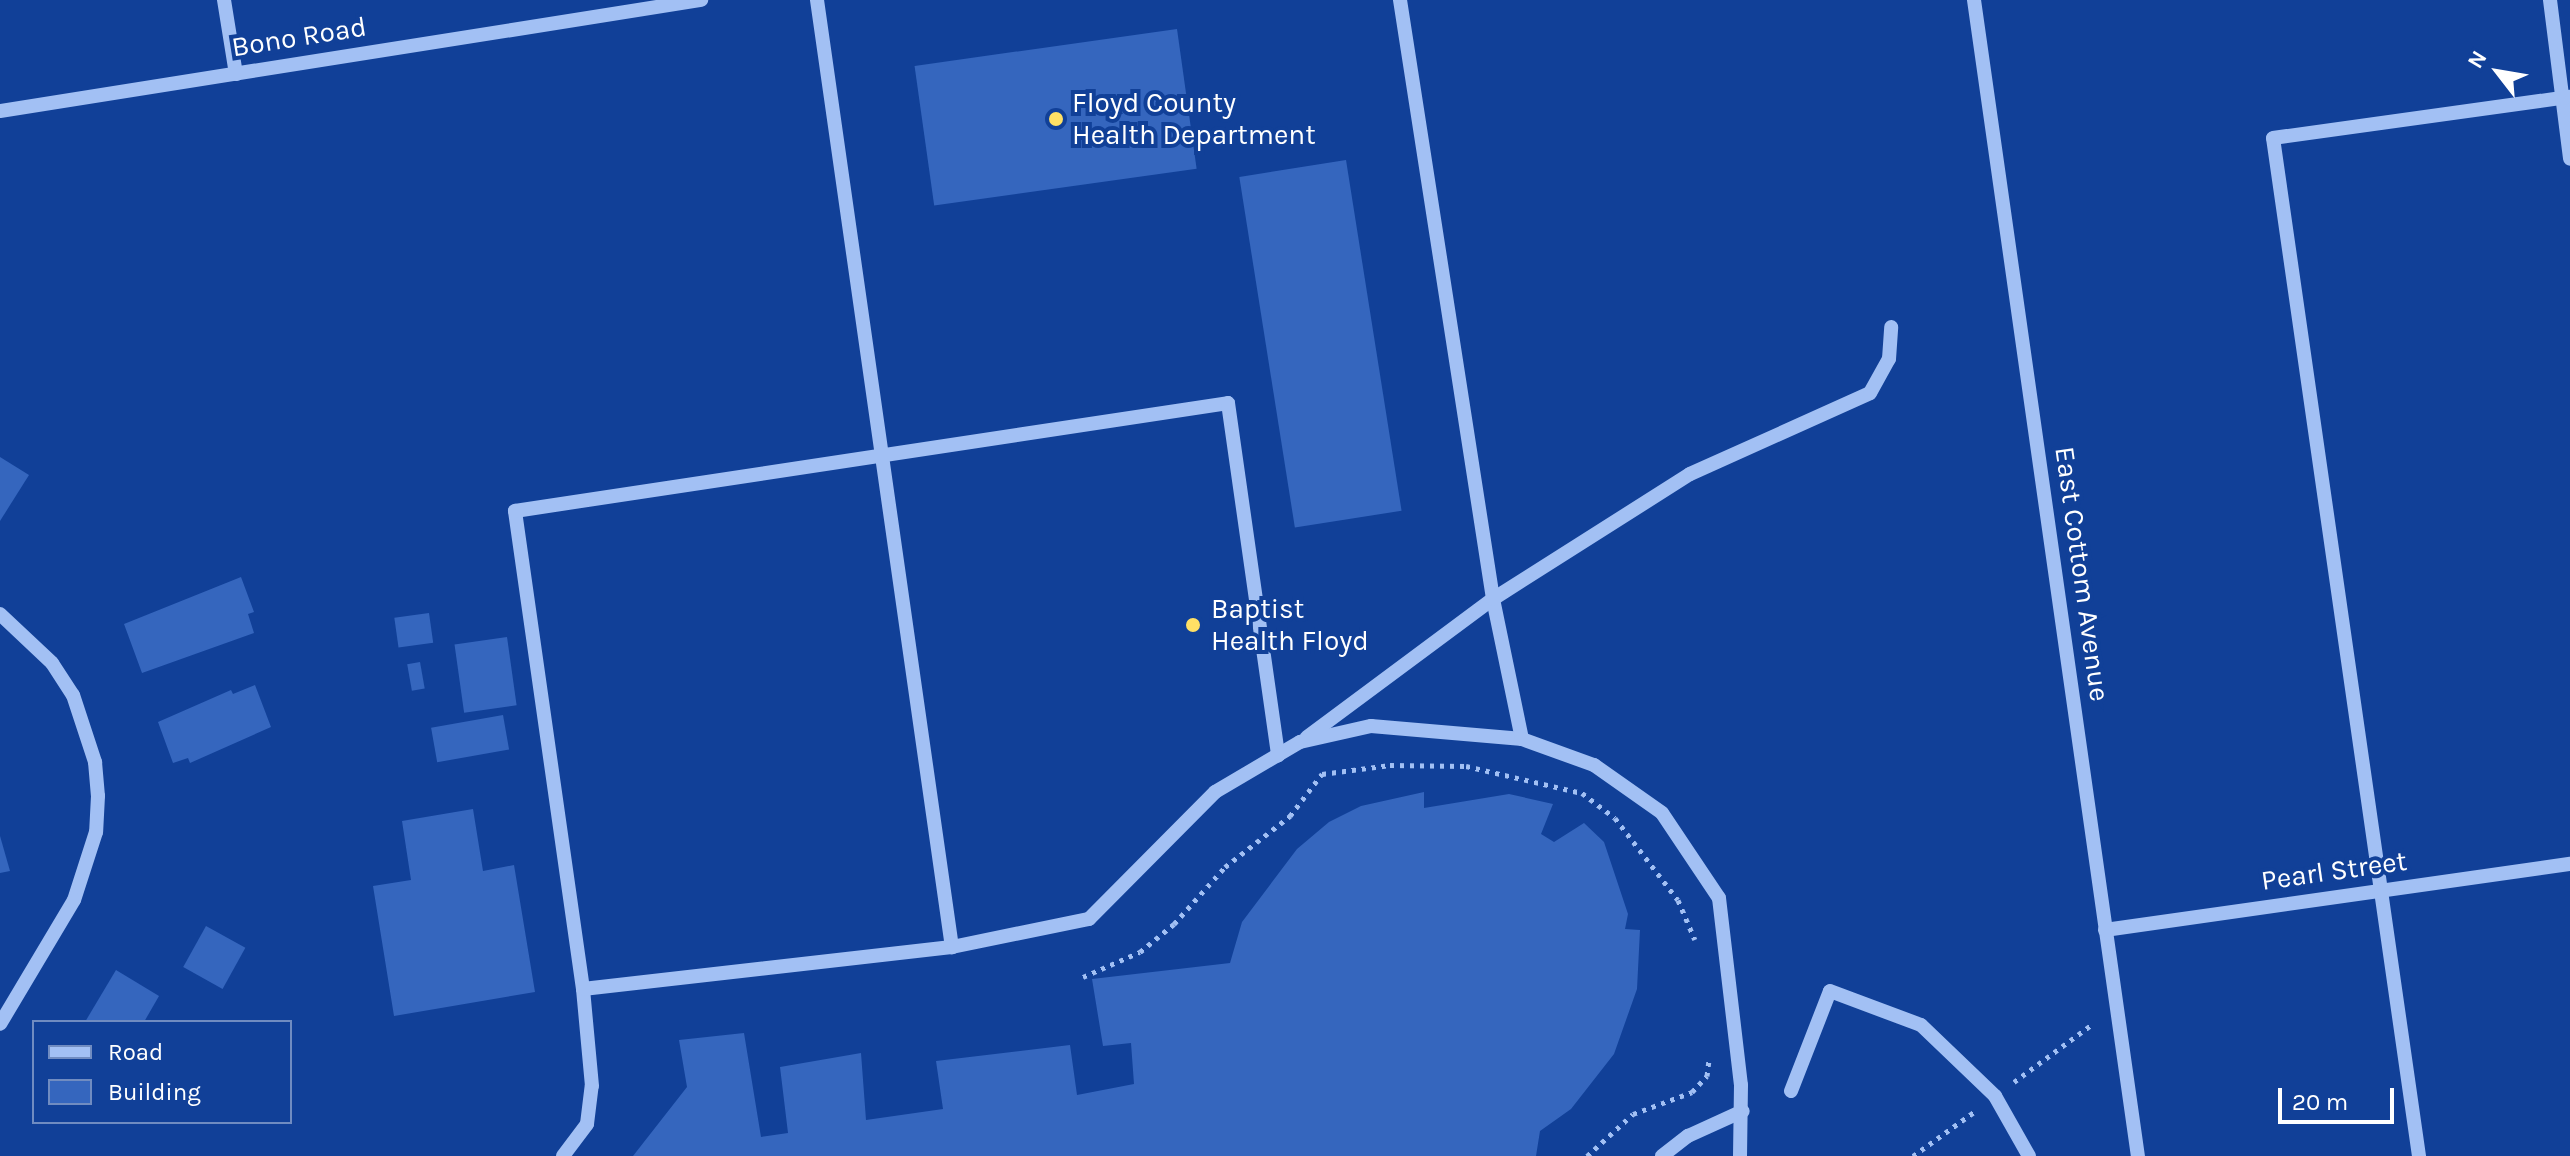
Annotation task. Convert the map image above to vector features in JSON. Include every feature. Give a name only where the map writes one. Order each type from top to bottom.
[{"type":"street","points":[[224,0],[236,74]]},
{"type":"street","name":"Bono Road","points":[[0,111],[701,0]]},
{"type":"street","points":[[817,0],[952,947]]},
{"type":"street","points":[[1400,0],[1493,599],[1522,739]]},
{"type":"street","name":"East Cottom Avenue","points":[[1974,0],[2138,1156]]},
{"type":"street","points":[[2550,0],[2566,98],[2570,159]]},
{"type":"street","points":[[2419,1156],[2273,138],[2566,98]]},
{"type":"street","points":[[583,989],[952,947],[1089,919],[1215,792],[1300,742],[1493,599],[1690,474],[1870,393],[1889,359],[1891,327]]},
{"type":"street","points":[[563,1156],[587,1124],[592,1086],[583,989],[515,511],[881,452],[1228,403],[1278,755]]},
{"type":"street","points":[[0,614],[52,663],[73,695],[95,762],[98,796],[96,832],[74,900],[0,1024]]},
{"type":"street","points":[[1300,742],[1371,726],[1522,739],[1594,765],[1662,813],[1719,898],[1743,1111],[1740,1156]]},
{"type":"street","name":"Pearl Street","points":[[2105,930],[2570,864]]},
{"type":"street","points":[[1791,1091],[1830,991],[1921,1025],[1995,1096],[2029,1156]]},
{"type":"street","points":[[1662,1156],[1688,1136],[1743,1111]]},
{"type":"path","points":[[1083,977],[1140,952],[1174,924],[1225,867],[1290,816],[1322,774],[1390,765],[1466,766],[1582,793],[1615,818],[1670,890],[1700,951]]},
{"type":"path","points":[[1587,1156],[1633,1114],[1692,1092],[1707,1076],[1712,1046]]},
{"type":"building","name":"Floyd County Health Department","points":[[1177,29],[1197,169],[934,206],[915,66]]},
{"type":"building","points":[[1346,160],[1402,511],[1295,528],[1239,177]]},
{"type":"building","points":[[0,457],[29,475],[0,521]]},
{"type":"building","points":[[241,577],[254,612],[248,614],[254,633],[142,673],[124,624]]},
{"type":"building","points":[[429,613],[433,643],[399,648],[394,618]]},
{"type":"building","points":[[507,637],[517,705],[464,713],[455,644]]},
{"type":"building","points":[[420,662],[425,689],[412,691],[407,664]]},
{"type":"building","points":[[255,685],[271,727],[190,763],[188,758],[173,763],[158,722],[231,690],[233,694]]},
{"type":"building","points":[[503,715],[509,749],[437,762],[431,728]]},
{"type":"building","points":[[1424,792],[1424,808],[1509,794],[1553,804],[1541,834],[1554,842],[1584,823],[1604,842],[1628,914],[1625,929],[1640,930],[1637,989],[1614,1054],[1571,1109],[1540,1131],[1536,1156],[633,1156],[687,1087],[679,1040],[744,1033],[761,1137],[788,1133],[780,1067],[861,1053],[866,1120],[943,1109],[936,1061],[1070,1045],[1077,1095],[1134,1084],[1131,1043],[1103,1046],[1092,979],[1230,963],[1242,922],[1297,849],[1329,822],[1361,806]]},
{"type":"building","points":[[473,809],[483,871],[514,865],[535,992],[394,1016],[373,886],[411,880],[402,821]]},
{"type":"building","points":[[0,836],[10,871],[0,873]]},
{"type":"building","points":[[206,926],[245,948],[223,989],[183,967]]},
{"type":"building","points":[[116,970],[159,996],[145,1020],[86,1020]]},
{"type":"place","name":"Floyd County Health Department","points":[[1056,119]]},
{"type":"place","name":"Baptist Health Floyd","points":[[1193,625]]}]
